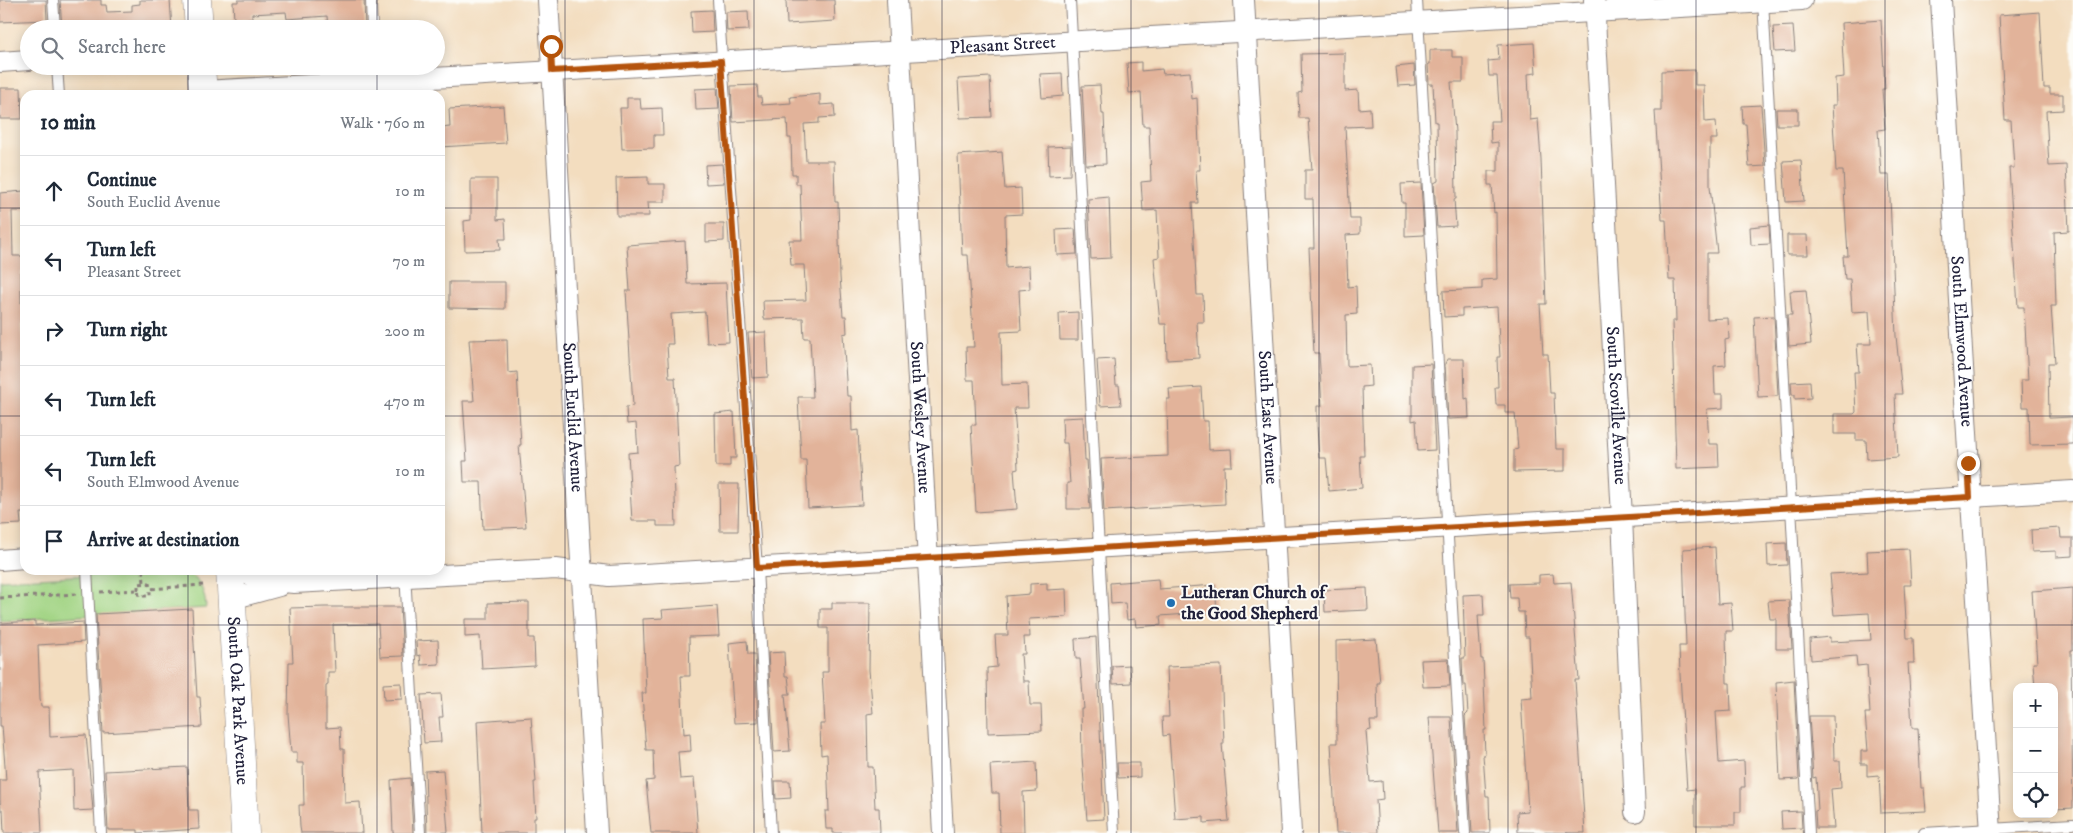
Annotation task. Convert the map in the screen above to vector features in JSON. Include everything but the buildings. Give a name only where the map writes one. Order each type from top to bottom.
[{"type":"street","points":[[198,0],[199,20]]},
{"type":"street","name":"South Euclid Avenue","points":[[548,0],[596,833]]},
{"type":"street","name":"South Wesley Avenue","points":[[897,0],[943,833]]},
{"type":"street","name":"South East Avenue","points":[[1244,0],[1291,833]]},
{"type":"street","name":"Pleasant Street","points":[[202,84],[375,81],[1418,22],[1595,6],[1802,0]]},
{"type":"street","name":"South Elmwood Avenue","points":[[1941,0],[1990,831]]},
{"type":"street","name":"South Scoville Avenue","points":[[1595,6],[1622,517],[1635,812]]},
{"type":"street","points":[[0,62],[20,61]]},
{"type":"street","points":[[445,573],[556,569],[582,574],[609,576],[2073,491]]},
{"type":"street","points":[[0,560],[20,558]]},
{"type":"street","points":[[224,579],[246,575],[261,580],[294,583]]},
{"type":"street","points":[[224,579],[245,594],[294,583],[381,575]]},
{"type":"street","name":"South Oak Park Avenue","points":[[224,579],[245,833]]},
{"type":"lane","points":[[53,0],[54,20]]},
{"type":"lane","points":[[371,0],[372,20]]},
{"type":"lane","points":[[718,0],[757,568],[771,833]]},
{"type":"lane","points":[[1070,0],[1114,833]]},
{"type":"lane","points":[[1417,0],[1465,833]]},
{"type":"lane","points":[[1763,1],[1810,833]]},
{"type":"lane","points":[[58,75],[59,90]]},
{"type":"lane","points":[[87,575],[102,833]]},
{"type":"lane","points":[[405,575],[420,833]]},
{"type":"lane","points":[[1924,833],[1990,831],[2073,824]]},
{"type":"path","points":[[143,575],[144,584]]},
{"type":"path","points":[[150,589],[224,579]]},
{"type":"path","points":[[150,583],[150,589],[150,596],[139,596],[138,584],[150,583]]},
{"type":"path","points":[[0,598],[138,590]]},
{"type":"green space","points":[[90,575],[191,575],[200,584],[206,608],[0,621],[0,580]]},
{"type":"place","name":"Lutheran Church of the Good Shepherd","points":[[1171,603]]},
{"type":"route","points":[[551,46],[552,71],[721,61],[757,568],[1970,497],[1968,463]]}]
